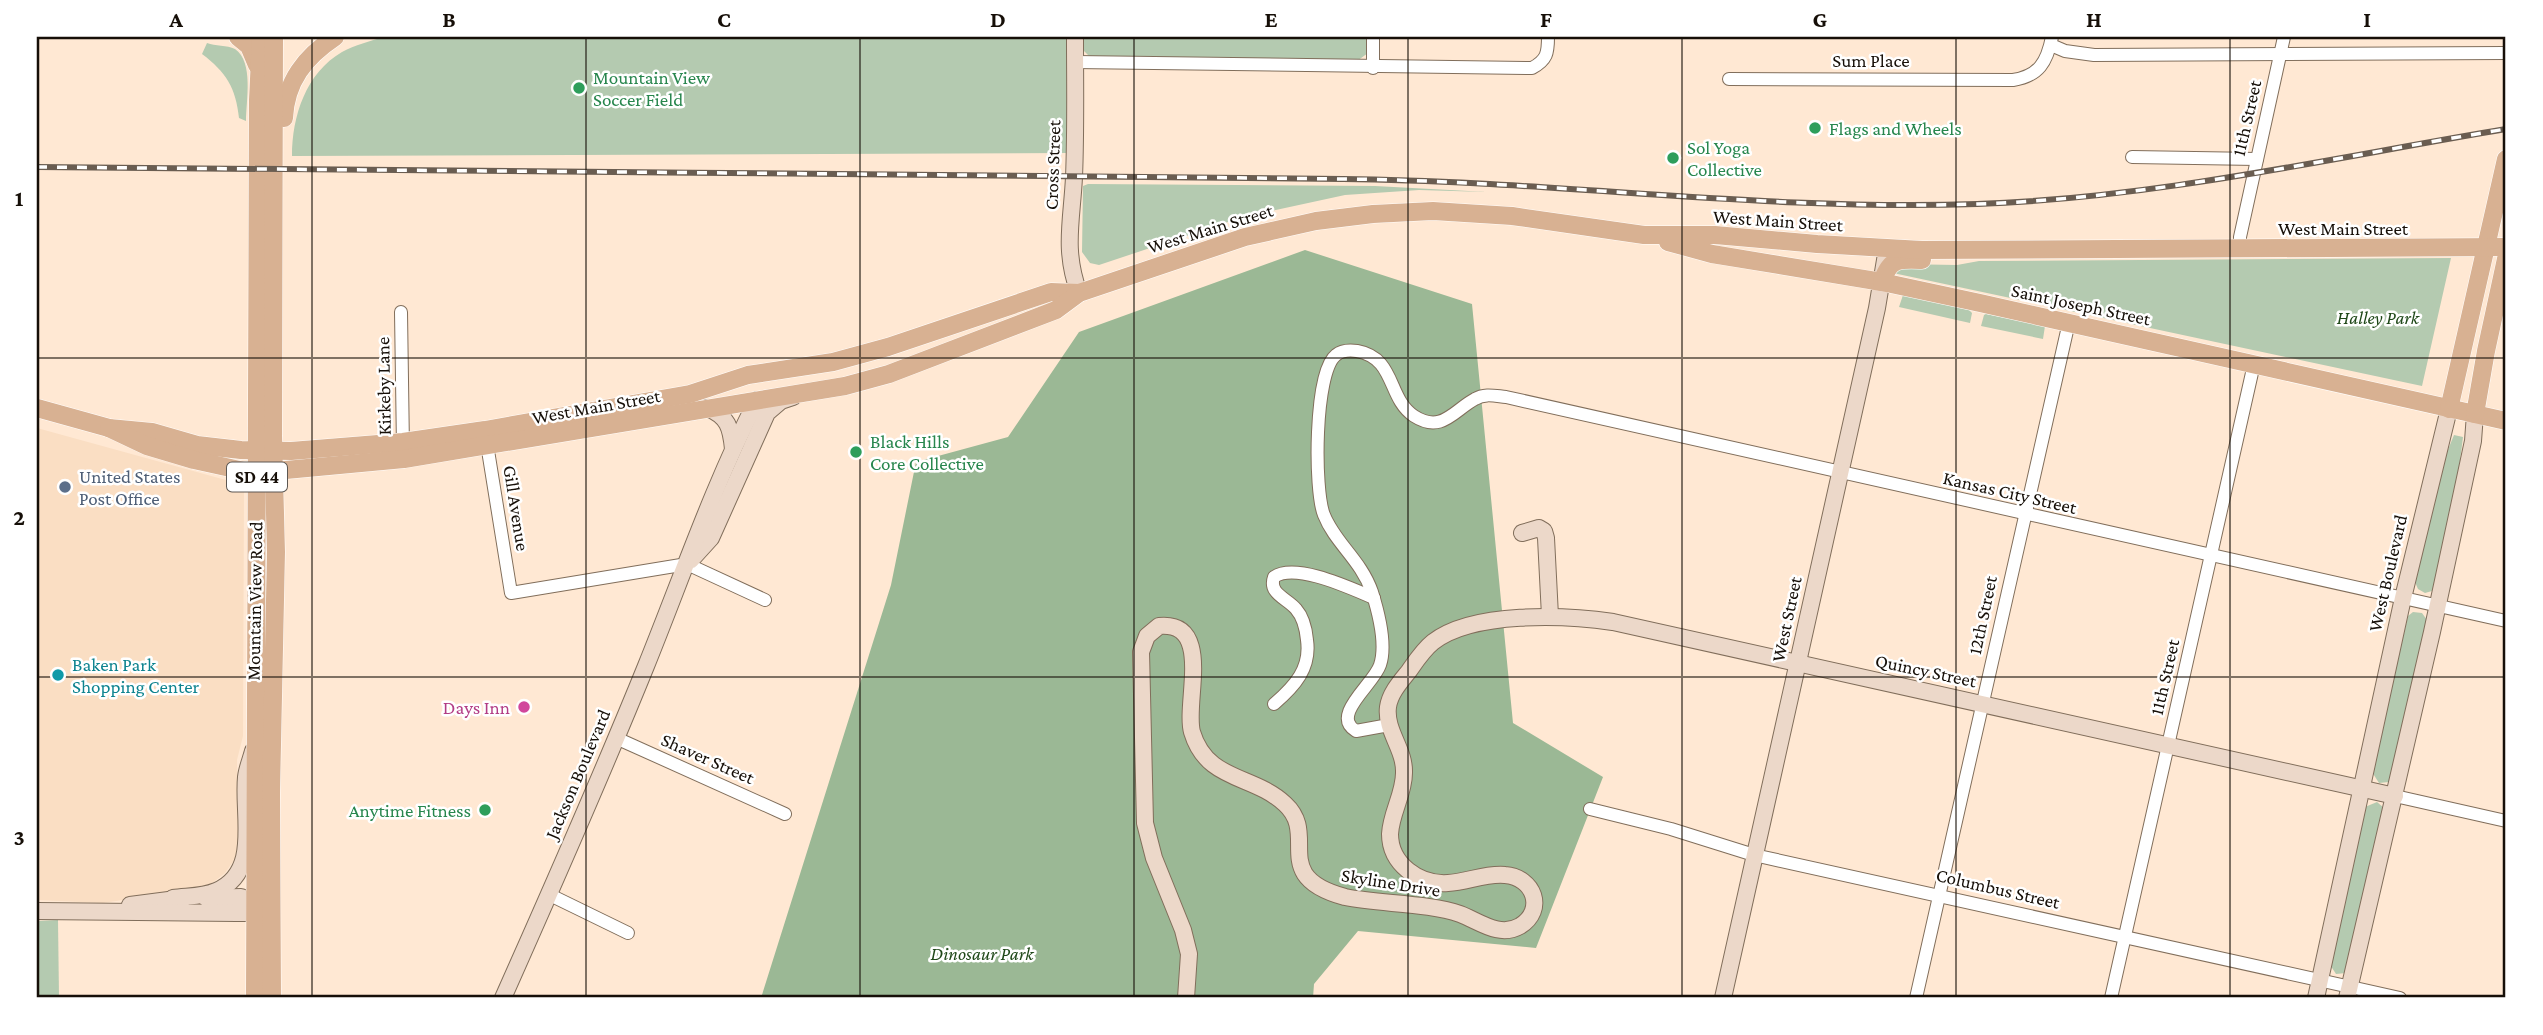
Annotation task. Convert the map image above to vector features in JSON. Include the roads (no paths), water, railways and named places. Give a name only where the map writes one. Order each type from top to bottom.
[{"type":"main road","points":[[238,37],[249,46],[258,66]]},
{"type":"main road","name":"SD 44","points":[[274,268],[284,214],[286,99],[291,83],[306,61],[335,37]]},
{"type":"main road","name":"Mountain View Road","points":[[255,998],[271,793],[276,552],[275,471],[266,450],[258,66],[265,38]]},
{"type":"main road","name":"Mountain View Road","points":[[265,38],[274,268],[266,450],[257,471],[256,742],[260,907],[272,998]]},
{"type":"main road","name":"West Boulevard","points":[[2449,409],[2506,159]]},
{"type":"main road","name":"West Main Street","points":[[109,428],[146,446],[194,460],[240,470],[275,471],[486,438],[753,404],[845,386],[889,374],[1056,310],[1079,293],[1245,237],[1315,220],[1373,214],[1433,211],[1476,213],[1644,236],[1715,235],[1887,248],[1987,251],[2506,247]]},
{"type":"main road","name":"Saint Joseph Street","points":[[1644,236],[1712,254],[1882,282],[2506,421]]},
{"type":"main road","points":[[1882,282],[1888,266],[1897,261],[1952,262],[1987,251]]},
{"type":"main road","points":[[2475,414],[2506,259]]},
{"type":"main road","name":"West Main Street","points":[[486,438],[680,396],[748,375],[833,362],[868,353],[1051,292],[1079,293]]},
{"type":"main road","points":[[753,404],[767,388],[785,379],[891,357],[961,330],[991,310]]},
{"type":"main road","name":"West Main Street","points":[[37,408],[109,428],[152,432],[197,444],[266,450],[403,450]]},
{"type":"street","name":"Cross Street","points":[[1074,37],[1074,176],[1069,250],[1070,270],[1079,293]]},
{"type":"street","points":[[1373,37],[1373,68]]},
{"type":"street","points":[[1074,62],[1532,68],[1544,62],[1548,53],[1548,37]]},
{"type":"street","name":"11th Street","points":[[2239,249],[2284,37]]},
{"type":"street","points":[[2052,41],[2064,51],[2094,55],[2506,53]]},
{"type":"street","name":"Sum Place","points":[[1729,79],[2013,80],[2036,73],[2052,41]]},
{"type":"street","points":[[2132,157],[2257,159]]},
{"type":"street","name":"West Street","points":[[1723,998],[1878,309],[1887,248]]},
{"type":"street","name":"Kirkeby Lane","points":[[401,312],[403,450]]},
{"type":"street","name":"12th Street","points":[[1916,998],[2068,322]]},
{"type":"street","name":"Kansas City Street","points":[[1389,725],[1356,731],[1349,726],[1347,720],[1353,702],[1380,664],[1381,645],[1374,598],[1361,567],[1331,527],[1321,505],[1319,402],[1325,374],[1331,361],[1337,354],[1345,351],[1365,353],[1373,357],[1387,371],[1406,409],[1422,420],[1432,422],[1449,419],[1475,398],[1484,395],[1506,397],[2506,621]]},
{"type":"street","name":"11th Street","points":[[2111,998],[2254,364]]},
{"type":"street","points":[[717,386],[740,385],[753,404],[754,418],[728,481],[726,503]]},
{"type":"street","name":"Jackson Boulevard","points":[[687,564],[711,538],[767,413],[782,401],[802,394]]},
{"type":"street","name":"Jackson Boulevard","points":[[503,998],[616,738],[687,564],[696,533],[753,404]]},
{"type":"street","points":[[707,408],[718,412],[728,421],[733,450]]},
{"type":"street","name":"West Boulevard","points":[[2316,998],[2403,598],[2449,409]]},
{"type":"street","points":[[2348,992],[2438,605],[2473,441],[2475,414]]},
{"type":"street","name":"Gill Avenue","points":[[486,438],[511,593],[687,564]]},
{"type":"street","points":[[1522,533],[1539,528],[1544,531],[1550,616]]},
{"type":"street","points":[[687,564],[765,600]]},
{"type":"street","points":[[1274,704],[1298,681],[1308,660],[1302,619],[1292,605],[1277,595],[1273,588],[1274,577],[1287,574],[1330,579],[1374,598]]},
{"type":"street","name":"Quincy Street","points":[[1389,725],[1388,708],[1392,694],[1434,641],[1452,632],[1483,623],[1550,616],[1613,622],[2506,821]]},
{"type":"street","name":"Skyline Drive","points":[[1186,998],[1189,954],[1183,930],[1154,858],[1144,823],[1141,652],[1147,636],[1155,628],[1164,625],[1172,626],[1187,637],[1194,655],[1189,714],[1198,746],[1205,757],[1224,774],[1267,791],[1291,811],[1296,820],[1300,866],[1311,883],[1345,897],[1452,912],[1494,929],[1508,930],[1518,927],[1528,919],[1534,903],[1531,888],[1524,880],[1506,875],[1436,883],[1421,878],[1399,863],[1393,852],[1391,825],[1402,792],[1405,772],[1389,725]]},
{"type":"street","name":"Shaver Street","points":[[616,738],[785,814]]},
{"type":"street","points":[[89,911],[216,891],[233,881],[246,854],[246,775],[256,742]]},
{"type":"street","name":"Columbus Street","points":[[1590,809],[1671,829],[1754,855],[2320,980],[2348,992],[2400,998]]},
{"type":"street","points":[[548,894],[628,933]]},
{"type":"street","points":[[173,898],[241,897],[260,907]]},
{"type":"street","points":[[37,911],[260,907]]},
{"type":"railway","points":[[37,167],[1343,179],[1502,185],[1739,200],[1898,205],[1977,204],[2110,194],[2177,185],[2506,129]]},
{"type":"place","name":"Mountain View Soccer Field","points":[[579,88]]},
{"type":"place","name":"Flags and Wheels","points":[[1815,128]]},
{"type":"place","name":"Sol Yoga Collective","points":[[1673,158]]},
{"type":"place","name":"Black Hills Core Collective","points":[[856,452]]},
{"type":"place","name":"United States Post Office","points":[[65,487]]},
{"type":"place","name":"Baken Park Shopping Center","points":[[58,675]]},
{"type":"place","name":"Days Inn","points":[[524,707]]},
{"type":"place","name":"Anytime Fitness","points":[[485,810]]},
{"type":"park label","name":"Halley Park","points":[[2378,317]]},
{"type":"park label","name":"Dinosaur Park","points":[[982,953]]}]
